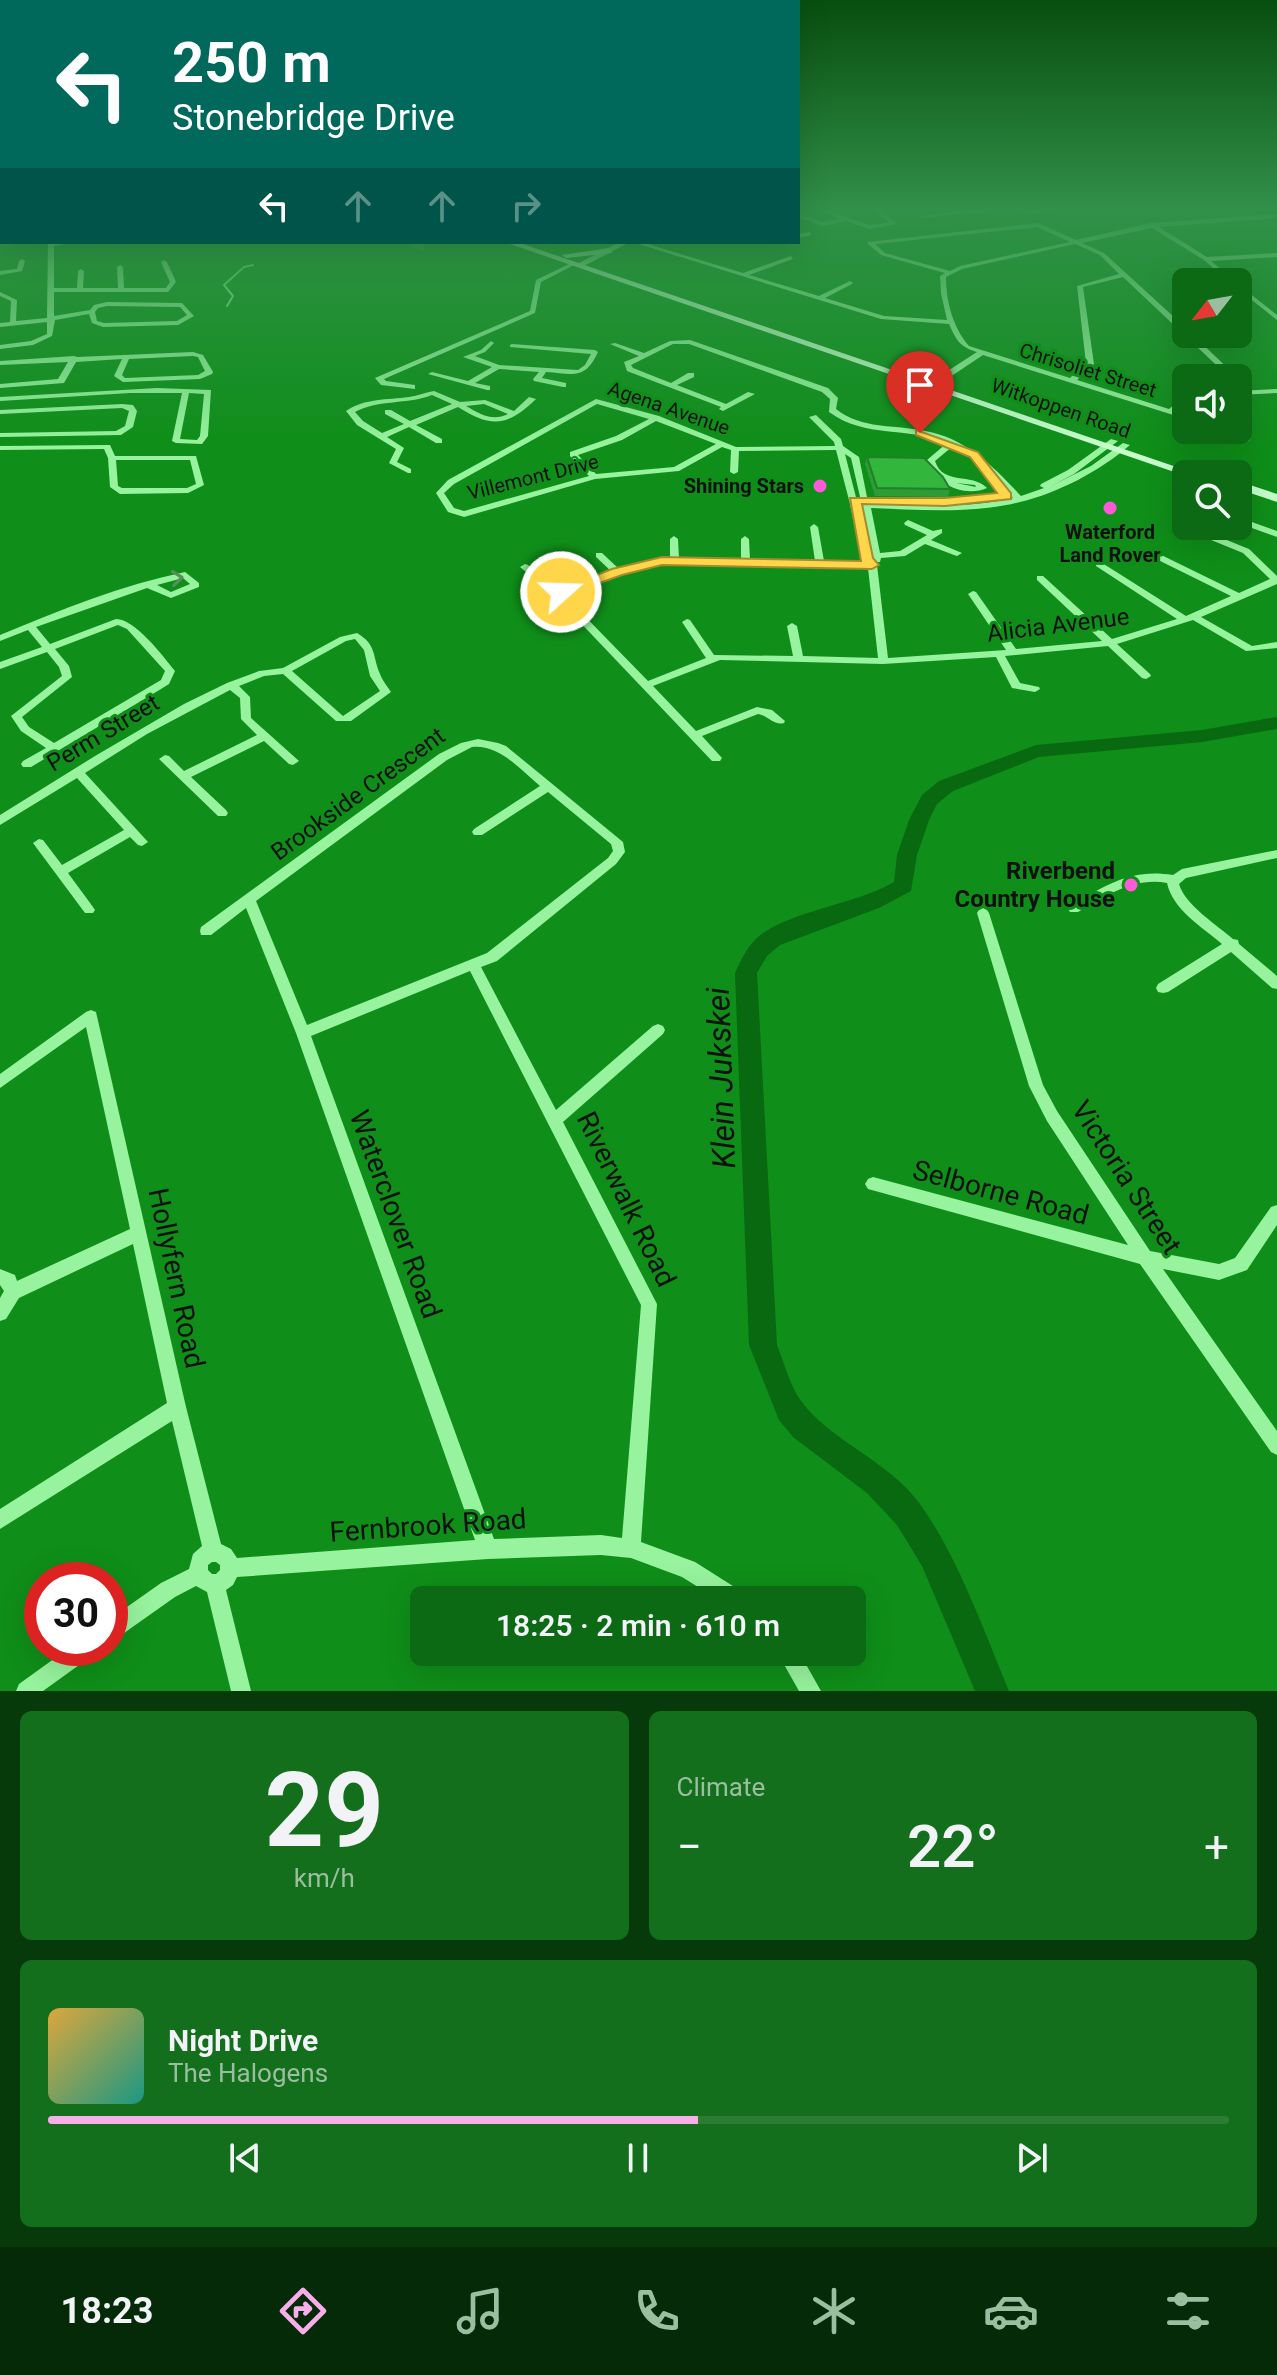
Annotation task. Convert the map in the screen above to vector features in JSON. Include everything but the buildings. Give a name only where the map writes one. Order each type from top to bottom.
[{"type":"main road","name":"Witkoppen Road","points":[[641,287],[935,383]]},
{"type":"main road","name":"Witkoppen Road","points":[[659,287],[1172,463]]},
{"type":"main road","name":"Witkoppen Road","points":[[1117,445],[1172,467]]},
{"type":"main road","points":[[1252,492],[1277,500]]},
{"type":"street","points":[[0,347],[48,337],[52,319],[51,287]]},
{"type":"street","points":[[121,287],[121,291]]},
{"type":"street","points":[[51,290],[121,291],[171,287]]},
{"type":"street","points":[[532,399],[513,413],[487,422],[431,392],[384,383],[380,377],[533,312],[536,287]]},
{"type":"street","points":[[781,287],[888,319],[953,322]]},
{"type":"street","points":[[819,299],[842,287]]},
{"type":"street","name":"Chrisoliet Street","points":[[944,287],[963,344],[981,353],[1170,412]]},
{"type":"street","points":[[1071,381],[1089,367],[1091,359],[1080,287]]},
{"type":"street","points":[[1139,287],[1172,319]]},
{"type":"street","points":[[0,294],[14,300],[13,324]]},
{"type":"street","points":[[1252,297],[1277,318]]},
{"type":"street","points":[[0,325],[92,312],[102,304],[178,305],[187,307],[191,316],[178,323],[107,325],[95,323],[92,312]]},
{"type":"street","points":[[751,394],[724,408],[627,367],[644,355],[676,341],[690,342],[822,389],[834,398],[832,410],[844,418],[881,431],[929,434],[952,443],[974,454],[1013,498]]},
{"type":"street","points":[[491,343],[483,351],[465,358],[498,367],[582,372],[595,352],[512,346]]},
{"type":"street","points":[[613,344],[644,355]]},
{"type":"street","points":[[1203,348],[1219,364]]},
{"type":"street","points":[[935,383],[981,353]]},
{"type":"street","points":[[0,363],[74,358],[127,356],[198,355],[209,372],[200,377],[123,380],[118,376],[127,356]]},
{"type":"street","points":[[0,386],[61,381],[74,358]]},
{"type":"street","points":[[384,383],[395,380],[418,360]]},
{"type":"street","points":[[470,383],[498,367]]},
{"type":"street","points":[[544,370],[537,379],[563,385]]},
{"type":"street","points":[[432,374],[487,388]]},
{"type":"street","points":[[672,385],[691,375]]},
{"type":"street","points":[[395,380],[412,387]]},
{"type":"street","points":[[408,471],[393,463],[400,448],[360,423],[351,414],[351,409],[382,400],[414,399],[455,382]]},
{"type":"street","points":[[1252,392],[1277,391]]},
{"type":"street","points":[[0,399],[186,392],[209,393],[200,442],[176,441],[186,392]]},
{"type":"street","points":[[382,436],[458,404],[482,402],[513,413]]},
{"type":"street","name":"Agena Avenue","points":[[592,402],[608,403],[656,418],[735,449],[841,448]]},
{"type":"street","name":"Villemont Drive","points":[[592,402],[451,482],[440,493],[451,510],[464,514],[594,477],[676,469],[722,444]]},
{"type":"street","points":[[0,412],[122,406],[133,411],[129,427],[118,433],[0,435]]},
{"type":"street","points":[[388,412],[439,441]]},
{"type":"street","points":[[813,417],[841,448],[855,457],[872,532],[883,661]]},
{"type":"street","points":[[594,477],[573,454],[619,438],[656,418]]},
{"type":"street","points":[[947,479],[929,462],[952,443]]},
{"type":"street","points":[[854,503],[929,505],[1013,498],[1070,483],[1117,445]]},
{"type":"street","points":[[0,448],[104,447],[110,449],[118,490],[192,490],[200,485],[193,458],[112,458]]},
{"type":"street","points":[[841,448],[866,558],[874,560]]},
{"type":"street","name":"Agena Avenue","points":[[734,472],[735,449]]},
{"type":"street","points":[[848,480],[861,480]]},
{"type":"street","points":[[559,595],[617,572],[675,560],[820,564],[874,560],[899,555],[936,533],[908,523]]},
{"type":"street","points":[[1252,525],[1277,534]]},
{"type":"street","points":[[814,527],[820,564]]},
{"type":"street","points":[[860,532],[872,532]]},
{"type":"street","points":[[674,539],[675,560]]},
{"type":"street","points":[[745,539],[746,562]]},
{"type":"street","points":[[923,540],[957,553]]},
{"type":"street","points":[[1221,540],[1250,554],[1276,580]]},
{"type":"street","points":[[1149,552],[1238,596]]},
{"type":"street","points":[[599,555],[617,572]]},
{"type":"street","points":[[1099,564],[1190,618],[1250,649],[1277,645]]},
{"type":"street","points":[[525,567],[559,595],[716,758]]},
{"type":"street","points":[[1040,578],[1146,676]]},
{"type":"street","name":"Alicia Avenue","points":[[711,658],[798,657],[883,661],[1110,643],[1190,618],[1276,580]]},
{"type":"street","points":[[0,638],[109,594],[147,584]]},
{"type":"street","points":[[973,594],[1013,653]]},
{"type":"street","points":[[0,666],[119,621],[130,627],[170,671],[165,682],[27,764]]},
{"type":"street","points":[[646,685],[711,658],[687,622]]},
{"type":"street","points":[[30,626],[66,670],[67,677],[16,716],[25,729],[53,748]]},
{"type":"street","points":[[792,626],[798,657]]},
{"type":"street","name":"Perm Street","points":[[0,821],[231,685],[266,671],[285,671],[343,639],[357,636],[369,649],[373,672],[386,692],[347,719],[340,719],[285,671]]},
{"type":"street","points":[[999,654],[1016,686],[1035,689]]},
{"type":"street","points":[[231,685],[245,697],[246,719],[293,761]]},
{"type":"street","points":[[695,735],[757,710],[768,712],[780,721]]},
{"type":"street","points":[[183,776],[264,736]]},
{"type":"street","name":"Brookside Crescent","points":[[206,931],[464,744],[483,742],[497,745],[614,837],[619,852],[509,945],[474,966],[303,1033]]},
{"type":"street","points":[[165,759],[222,813]]},
{"type":"street","points":[[79,773],[142,842]]},
{"type":"street","points":[[478,832],[549,786]]},
{"type":"street","points":[[62,871],[131,831]]},
{"type":"street","points":[[39,843],[89,910]]},
{"type":"street","points":[[1074,909],[1135,877],[1155,875],[1173,880],[1189,872],[1277,854]]},
{"type":"street","points":[[1173,880],[1179,899],[1277,984]]},
{"type":"street","name":"Waterclover Road","points":[[249,900],[303,1033],[488,1549]]},
{"type":"street","name":"Victoria Street","points":[[983,913],[1036,1086],[1067,1141],[1145,1258],[1277,1446]]},
{"type":"street","points":[[1163,988],[1233,944]]},
{"type":"street","name":"Riverwalk Road","points":[[474,966],[556,1119],[649,1304],[631,1548]]},
{"type":"street","name":"Hollyfern Road","points":[[0,1082],[91,1016],[177,1407],[213,1551]]},
{"type":"street","points":[[556,1119],[658,1030]]},
{"type":"street","name":"Selborne Road","points":[[873,1184],[1145,1258],[1210,1271],[1231,1270],[1245,1259],[1277,1212]]},
{"type":"street","points":[[0,1313],[13,1292],[139,1233]]},
{"type":"street","points":[[0,1277],[9,1281],[13,1292]]},
{"type":"street","points":[[0,1520],[177,1407]]},
{"type":"street","name":"Fernbrook Road","points":[[229,1568],[574,1544],[631,1548]]},
{"type":"street","points":[[631,1548],[688,1569],[715,1586]]},
{"type":"street","points":[[128,1618],[168,1590],[207,1579],[229,1568],[225,1552],[213,1551],[202,1561],[207,1579],[241,1691]]},
{"type":"street","points":[[26,1691],[61,1666]]},
{"type":"street","points":[[796,1666],[811,1691]]},
{"type":"waterway","points":[[226,287],[233,296],[227,306]]},
{"type":"waterway","name":"Klein Jukskei","points":[[992,1691],[933,1555],[908,1514],[878,1482],[804,1426],[789,1410],[763,1345],[746,973],[753,959],[772,939],[803,925],[872,903],[904,886],[907,855],[919,820],[929,800],[946,786],[1036,751],[1202,736],[1277,723]]},
{"type":"place","name":"Shining Stars","points":[[820,486]]},
{"type":"place","name":"Waterford Land Rover","points":[[1110,508]]},
{"type":"place","name":"Riverbend Country House","points":[[1131,885]]},
{"type":"route","points":[[561,592],[617,572],[662,561],[872,565],[866,558],[854,500],[945,502],[1006,496],[974,459],[974,454],[920,433]]}]
